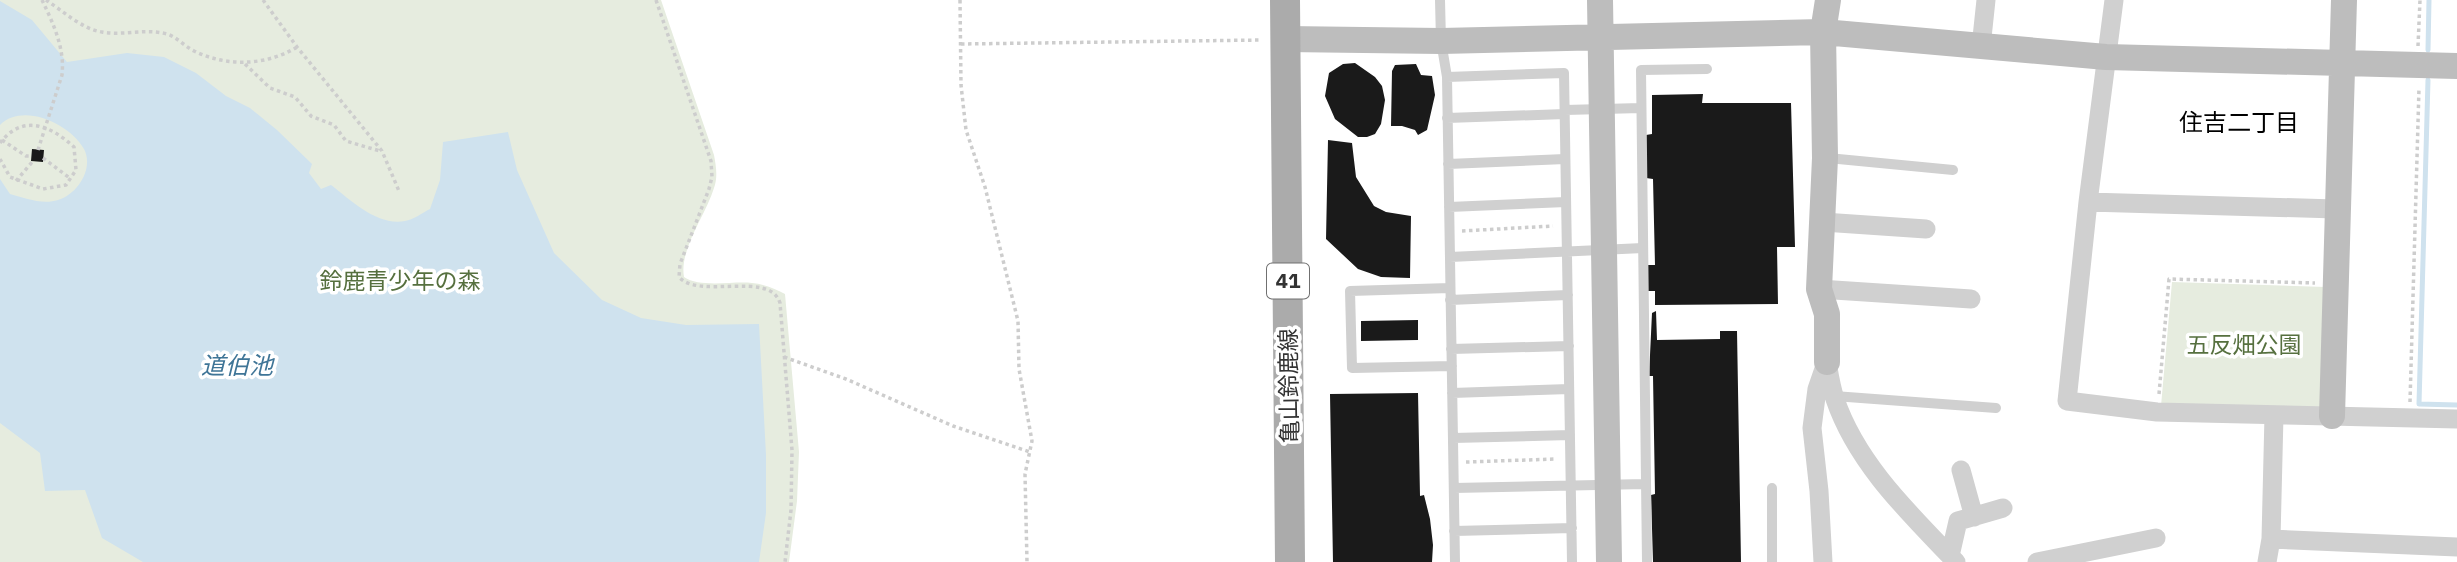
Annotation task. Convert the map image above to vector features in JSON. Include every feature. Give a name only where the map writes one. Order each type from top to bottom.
[{"type":"main road","name":"亀山鈴鹿線","points":[[1285,0],[1290,562]]},
{"type":"street","points":[[1600,0],[1609,562]]},
{"type":"street","points":[[1828,0],[1823,32],[1825,158],[1819,289],[1827,314],[1827,362],[1834,396],[1853,438],[1875,471],[1896,498],[1953,559]]},
{"type":"street","points":[[1981,47],[1986,0]]},
{"type":"street","points":[[2114,0],[2088,202],[2067,401],[2157,412],[2457,419]]},
{"type":"street","points":[[2332,416],[2344,0]]},
{"type":"street","points":[[1286,39],[1441,41],[1823,32],[2106,57],[2457,66]]},
{"type":"street","points":[[2088,202],[2336,209]]},
{"type":"street","points":[[1823,222],[1927,229]]},
{"type":"street","points":[[1819,289],[1971,299]]},
{"type":"street","points":[[1823,562],[1812,428],[1817,389],[1827,362]]},
{"type":"street","points":[[2267,562],[2271,539],[2274,415]]},
{"type":"street","points":[[1961,470],[1974,517]]},
{"type":"street","points":[[1953,559],[1958,521],[2003,508]]},
{"type":"street","points":[[2037,562],[2156,538]]},
{"type":"street","points":[[2271,539],[2457,547]]},
{"type":"lane","points":[[1440,0],[1441,41],[1447,77],[1455,562]]},
{"type":"lane","points":[[1647,562],[1640,70],[1707,69]]},
{"type":"lane","points":[[1447,77],[1564,73],[1572,562]]},
{"type":"lane","points":[[1447,118],[1641,108]]},
{"type":"lane","points":[[1825,158],[1953,170]]},
{"type":"lane","points":[[1448,163],[1565,159]]},
{"type":"lane","points":[[1449,207],[1566,202]]},
{"type":"lane","points":[[1450,257],[1643,248]]},
{"type":"lane","points":[[1450,288],[1350,291],[1352,368],[1452,366]]},
{"type":"lane","points":[[1450,300],[1568,295]]},
{"type":"lane","points":[[1451,349],[1569,346]]},
{"type":"lane","points":[[1452,393],[1569,389]]},
{"type":"lane","points":[[1834,396],[1996,408]]},
{"type":"lane","points":[[1453,438],[1570,435]]},
{"type":"lane","points":[[1454,488],[1646,484]]},
{"type":"lane","points":[[1772,488],[1772,562]]},
{"type":"lane","points":[[1454,531],[1572,528]]},
{"type":"path","points":[[44,0],[100,32],[159,32],[175,37],[191,50],[204,55],[246,64],[260,62],[297,47]]},
{"type":"path","points":[[38,150],[63,64],[61,49],[44,0]]},
{"type":"path","points":[[263,0],[297,47],[382,151],[399,191]]},
{"type":"path","points":[[656,0],[712,169],[709,189],[680,264],[679,277],[685,284],[752,287],[769,290],[778,296],[792,450],[791,510],[785,562]]},
{"type":"path","points":[[960,0],[962,104],[966,130],[985,187],[1018,321],[1019,369],[1032,441],[1025,474],[1027,562]]},
{"type":"path","points":[[2409,418],[2420,0]]},
{"type":"path","points":[[961,44],[1286,39]]},
{"type":"path","points":[[246,64],[270,88],[295,97],[311,116],[334,125],[346,141],[382,151]]},
{"type":"path","points":[[0,159],[10,177],[16,181],[43,189],[66,185],[71,179],[76,170],[74,148],[46,127],[22,127],[6,134],[1,142],[32,158],[16,181]]},
{"type":"path","points":[[43,158],[71,179]]},
{"type":"path","points":[[1449,231],[1567,226]]},
{"type":"path","points":[[2157,412],[2169,279],[2335,284]]},
{"type":"path","points":[[784,357],[846,379],[953,426],[1030,452]]},
{"type":"path","points":[[1453,462],[1570,459]]},
{"type":"green space","name":"道伯池","points":[[0,0],[661,0],[716,167],[714,188],[685,255],[684,277],[707,283],[756,284],[785,294],[799,452],[797,501],[789,562],[0,562]]},
{"type":"green space","name":"五反畑公園","points":[[2172,282],[2326,287],[2321,406],[2318,409],[2161,406]]},
{"type":"water","name":"道伯池","points":[[0,1],[32,20],[67,62],[127,53],[164,57],[196,73],[226,96],[250,108],[277,130],[312,164],[309,173],[321,189],[331,185],[365,211],[385,220],[408,220],[430,209],[440,180],[443,142],[508,132],[517,170],[554,253],[602,300],[641,318],[686,325],[759,324],[766,455],[766,513],[759,562],[143,562],[102,538],[85,490],[45,491],[40,453],[0,423],[0,179],[10,194],[46,202],[58,200],[78,186],[85,172],[87,156],[68,131],[45,119],[21,116],[10,118],[0,125]]},
{"type":"building","points":[[1355,63],[1375,77],[1382,86],[1385,100],[1381,124],[1375,134],[1367,137],[1358,137],[1335,119],[1325,96],[1329,73],[1343,64]]},
{"type":"building","points":[[1416,64],[1421,75],[1432,76],[1435,95],[1427,130],[1418,135],[1415,130],[1391,126],[1392,71],[1395,65]]},
{"type":"building","points":[[1703,94],[1702,103],[1791,103],[1795,247],[1777,247],[1778,304],[1655,305],[1655,291],[1648,291],[1647,265],[1655,265],[1653,179],[1646,178],[1646,135],[1652,134],[1652,95]]},
{"type":"building","points":[[1328,140],[1352,143],[1356,177],[1374,206],[1386,212],[1411,216],[1410,278],[1381,277],[1358,269],[1326,239]]},
{"type":"building","points":[[32,149],[44,150],[43,162],[31,161]]},
{"type":"building","points":[[1656,311],[1657,340],[1720,339],[1720,331],[1737,331],[1741,562],[1653,562],[1653,376],[1649,376],[1652,313]]},
{"type":"building","points":[[1418,320],[1418,340],[1361,341],[1361,321]]},
{"type":"building","points":[[1418,393],[1420,496],[1424,495],[1430,519],[1432,562],[1333,562],[1330,394]]},
{"type":"waterway","points":[[2428,50],[2429,0]]},
{"type":"waterway","points":[[2428,80],[2419,404],[2457,405]]},
{"type":"district","name":"住吉二丁目","points":[[2239,123]]},
{"type":"park label","name":"鈴鹿青少年の森","points":[[400,281]]}]
